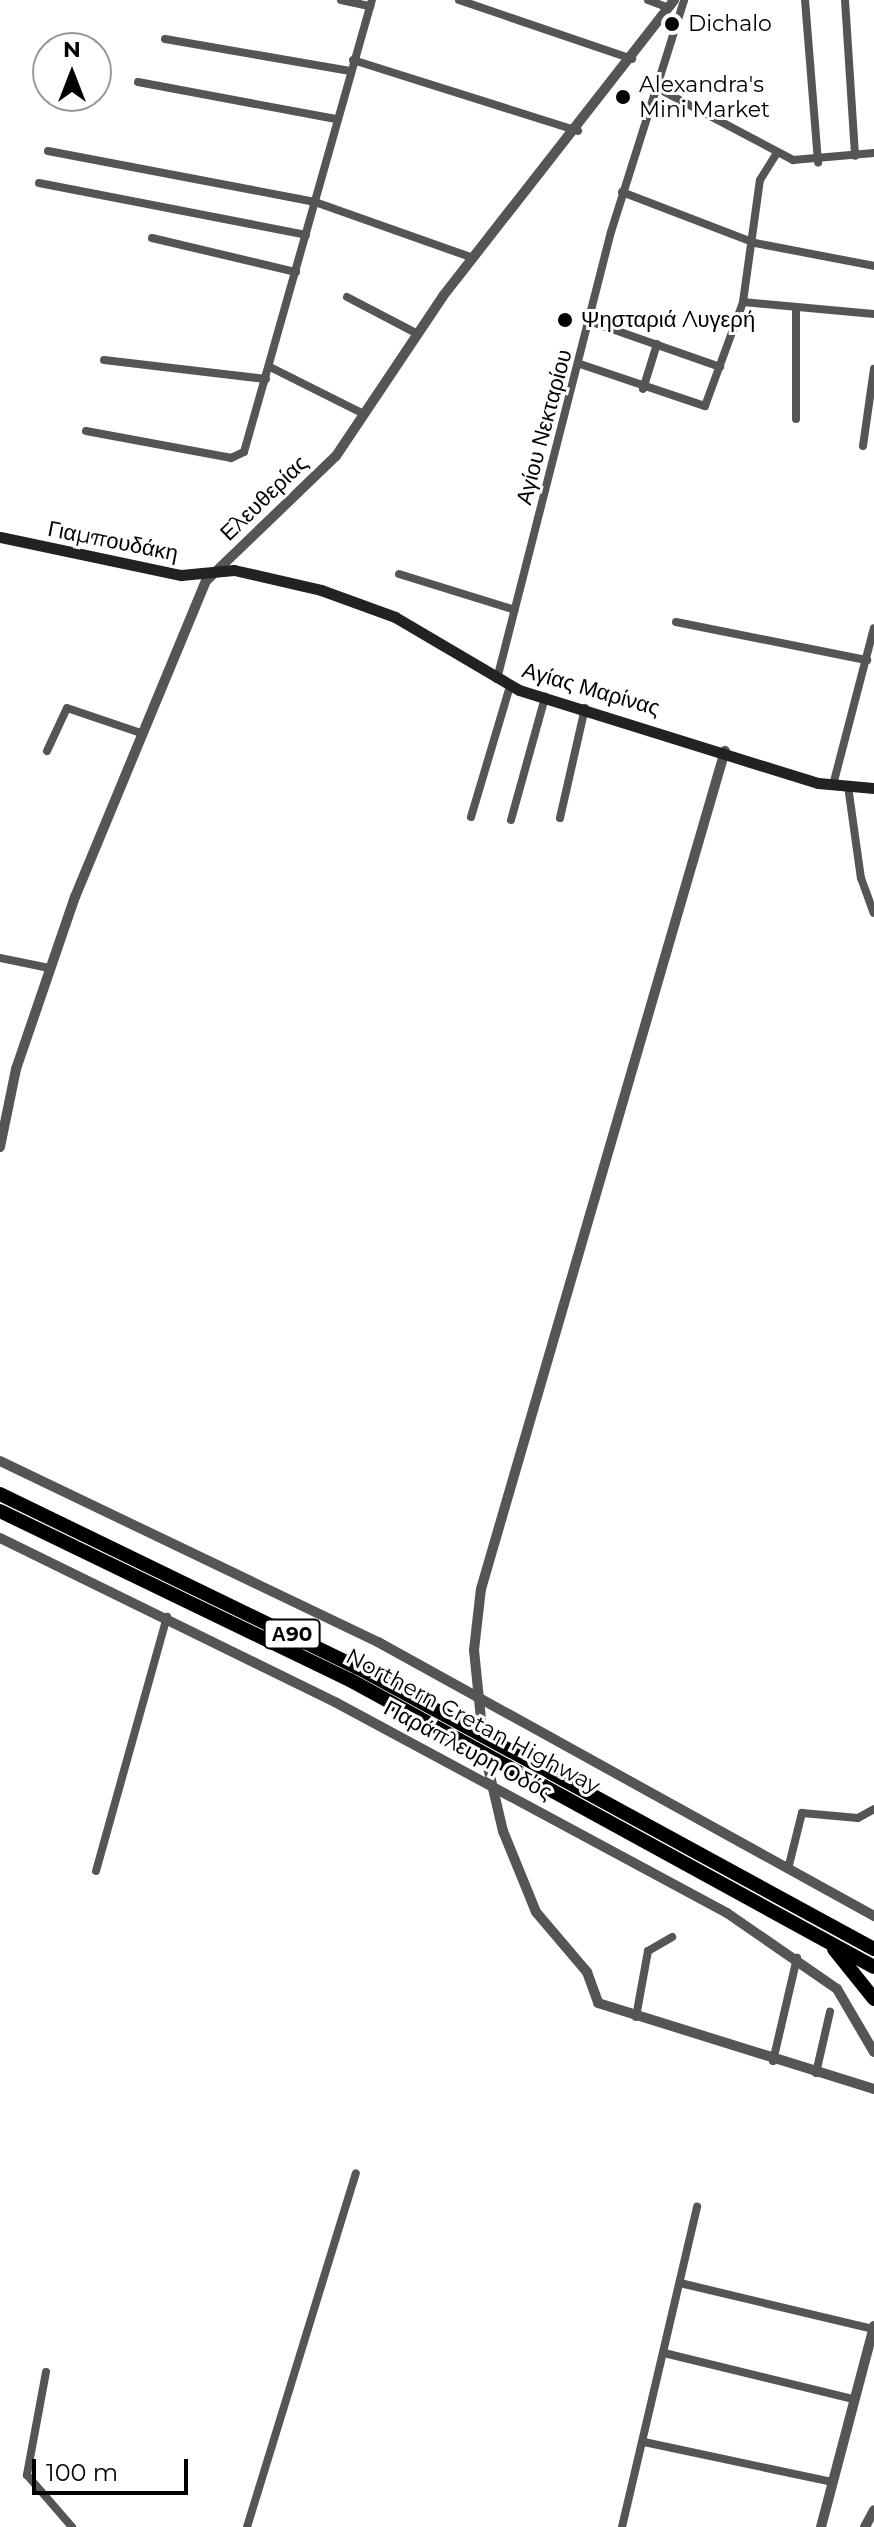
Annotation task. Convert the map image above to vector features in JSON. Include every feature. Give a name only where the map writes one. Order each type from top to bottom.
[{"type":"highway","name":"Northern Cretan Highway","points":[[0,1494],[357,1667],[874,1949]]},
{"type":"highway","name":"Northern Cretan Highway","points":[[0,1511],[350,1680],[874,1967]]},
{"type":"highway","points":[[826,1940],[874,1999]]},
{"type":"main road","name":"Γιαμπουδάκη","points":[[0,537],[181,575],[218,570]]},
{"type":"main road","name":"Αγίας Μαρίνας","points":[[218,570],[378,609],[510,686],[833,785],[874,788]]},
{"type":"street","points":[[86,431],[236,457],[248,445],[335,119],[371,3],[341,0]]},
{"type":"street","points":[[459,0],[632,59]]},
{"type":"street","points":[[648,0],[671,4]]},
{"type":"street","name":"Αγίου Νεκταρίου","points":[[497,680],[622,192],[659,89],[684,0]]},
{"type":"street","points":[[805,0],[818,162]]},
{"type":"street","points":[[845,0],[855,156]]},
{"type":"street","name":"Ελευθερίας","points":[[1,1141],[49,968],[141,733],[203,586],[322,471],[364,414],[416,333],[473,258],[578,131],[671,4]]},
{"type":"street","points":[[165,39],[350,71]]},
{"type":"street","points":[[353,60],[578,131]]},
{"type":"street","points":[[138,82],[335,119]]},
{"type":"street","points":[[659,89],[777,153],[818,162],[874,153]]},
{"type":"street","points":[[48,151],[315,202],[473,258]]},
{"type":"street","points":[[580,364],[700,408],[720,367],[743,302],[755,243],[760,180],[777,153]]},
{"type":"street","points":[[39,183],[306,235]]},
{"type":"street","points":[[622,192],[755,243],[874,266]]},
{"type":"street","points":[[152,238],[296,272]]},
{"type":"street","points":[[347,297],[416,333]]},
{"type":"street","points":[[743,302],[874,314]]},
{"type":"street","points":[[796,309],[796,419]]},
{"type":"street","points":[[589,321],[720,367]]},
{"type":"street","points":[[643,389],[657,344]]},
{"type":"street","points":[[104,360],[266,379]]},
{"type":"street","points":[[270,367],[364,414]]},
{"type":"street","points":[[863,446],[874,369]]},
{"type":"street","points":[[399,574],[515,610]]},
{"type":"street","points":[[676,622],[867,660]]},
{"type":"street","points":[[833,785],[874,628]]},
{"type":"street","points":[[471,817],[510,686]]},
{"type":"street","points":[[511,820],[545,697]]},
{"type":"street","points":[[47,751],[67,708],[141,733]]},
{"type":"street","points":[[560,818],[585,708]]},
{"type":"street","points":[[481,1719],[474,1650],[481,1589],[725,751]]},
{"type":"street","points":[[848,786],[861,878],[874,913]]},
{"type":"street","points":[[0,958],[49,968]]},
{"type":"street","points":[[0,1461],[378,1642],[478,1700],[874,1916]]},
{"type":"street","name":"Παράπλευρη Οδός","points":[[0,1538],[168,1616],[490,1784],[797,1957],[847,2001],[874,2052]]},
{"type":"street","points":[[96,1871],[168,1616]]},
{"type":"street","points":[[487,1763],[490,1784],[545,1930],[587,1972],[594,1999],[636,2017],[773,2061],[874,2089]]},
{"type":"street","points":[[788,1869],[802,1813],[858,1818],[874,1809]]},
{"type":"street","points":[[636,2017],[648,1951],[672,1937]]},
{"type":"street","points":[[773,2061],[797,1957]]},
{"type":"street","points":[[816,2073],[830,2012]]},
{"type":"street","points":[[247,2527],[356,2173]]},
{"type":"street","points":[[622,2527],[697,2207]]},
{"type":"street","points":[[680,2283],[874,2328],[821,2527]]},
{"type":"street","points":[[664,2353],[853,2399]]},
{"type":"street","points":[[46,2372],[27,2475],[72,2527]]},
{"type":"street","points":[[644,2442],[832,2482]]},
{"type":"street","points":[[865,2527],[874,2510]]},
{"type":"place","name":"Dichalo","points":[[672,24]]},
{"type":"place","name":"Alexandra's Mini Market","points":[[623,97]]},
{"type":"place","name":"Ψησταριά Λυγερή","points":[[565,320]]}]
